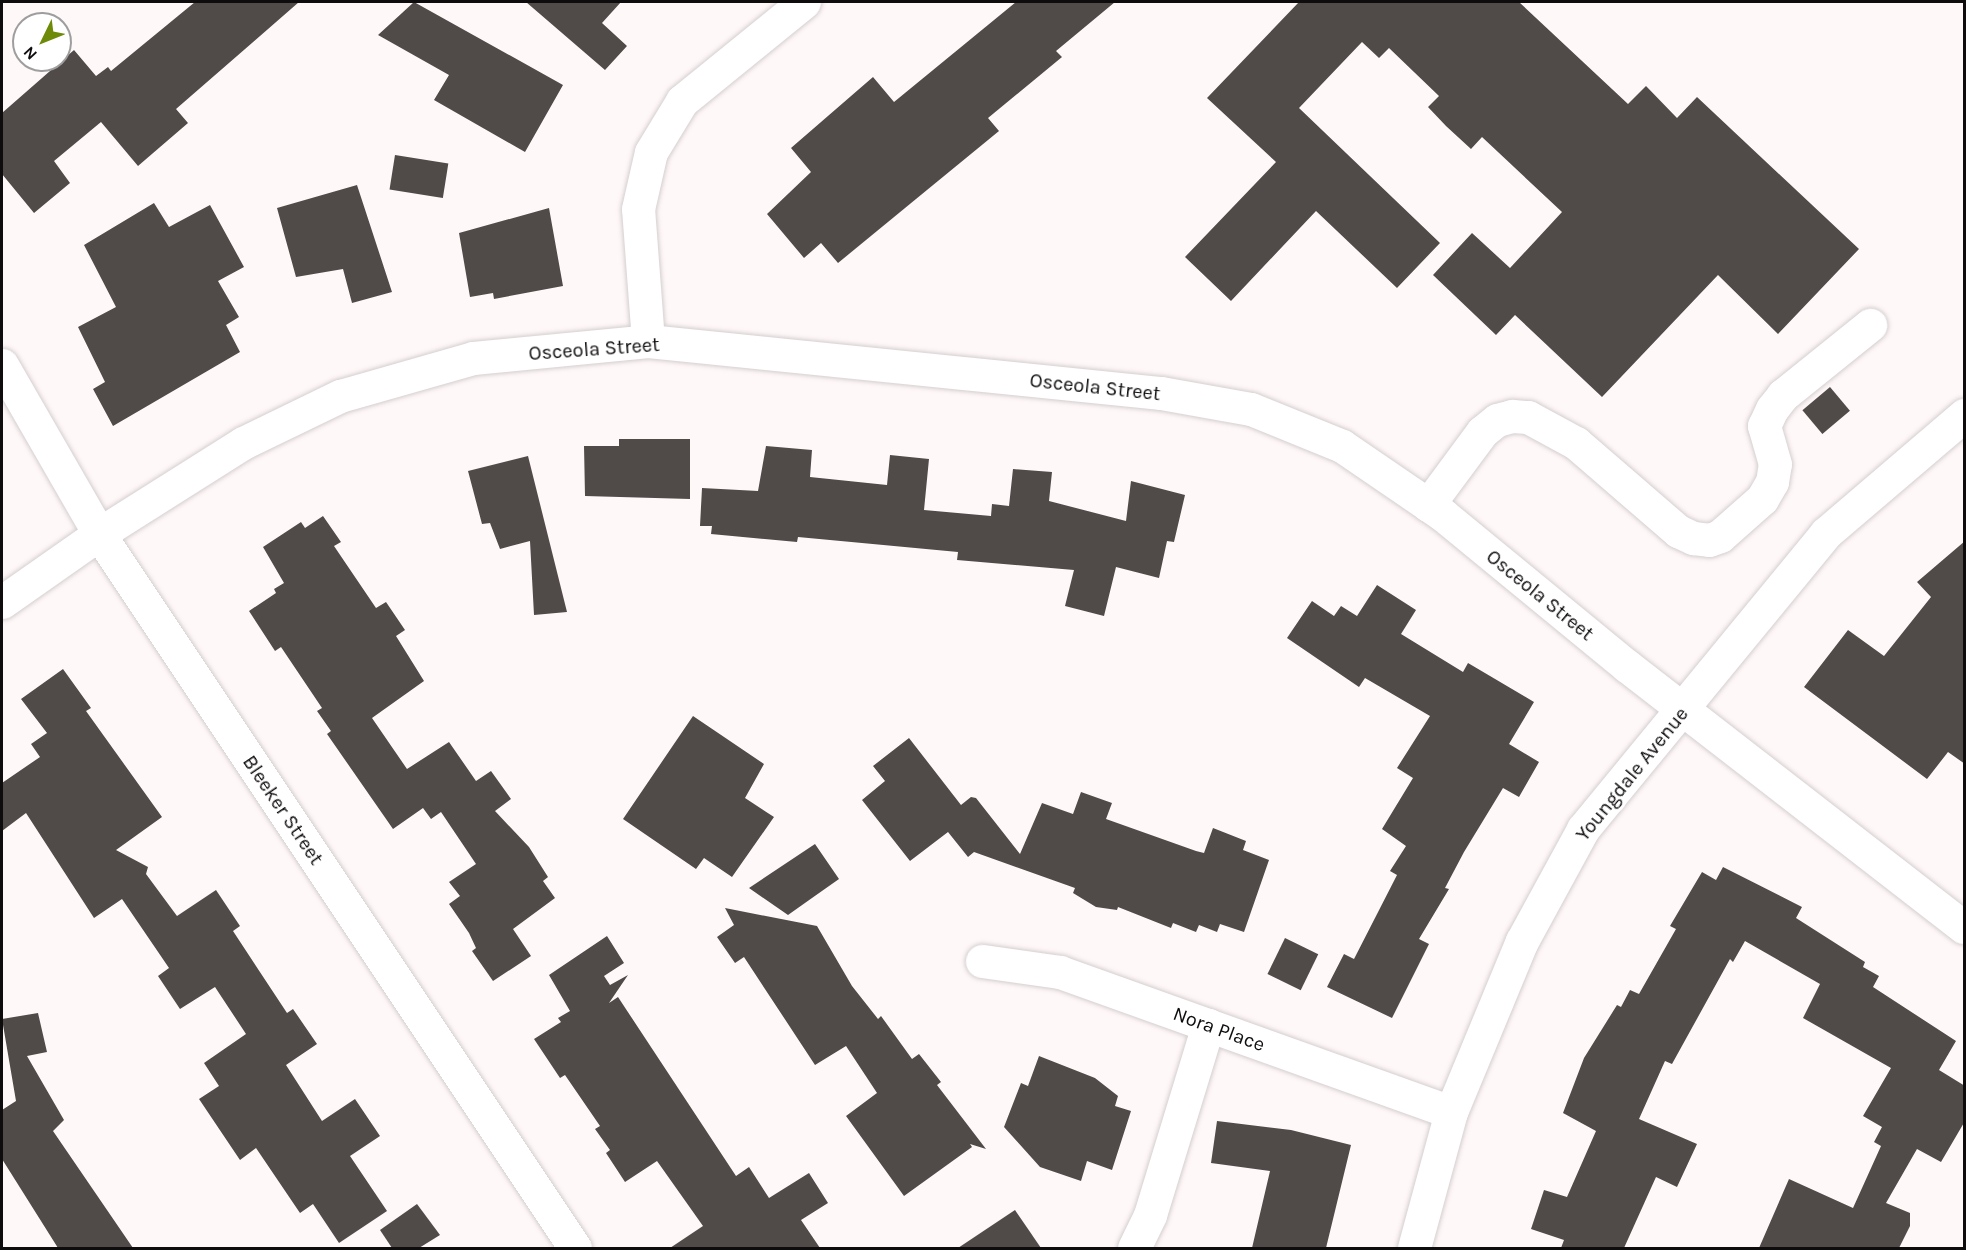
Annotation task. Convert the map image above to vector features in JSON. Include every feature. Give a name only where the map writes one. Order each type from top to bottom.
[{"type":"street","points":[[648,341],[638,209],[651,152],[682,101],[804,2]]},
{"type":"street","points":[[1428,505],[1482,432],[1497,420],[1528,417],[1576,443],[1678,531],[1701,539],[1720,536],[1762,499],[1772,482],[1774,464],[1764,426],[1772,409],[1783,395],[1870,325]]},
{"type":"street","name":"Osceola Street","points":[[2,602],[99,534],[243,443],[340,396],[473,358],[648,341],[1161,393],[1251,409],[1342,446],[1428,505],[1683,710],[1965,927]]},
{"type":"street","name":"Bleeker Street","points":[[2,365],[99,534],[575,1248]]},
{"type":"street","name":"Youngdale Avenue","points":[[1414,1248],[1451,1112],[1522,941],[1583,829],[1826,533],[1965,415]]},
{"type":"street","name":"Nora Place","points":[[982,961],[1060,972],[1451,1112]]},
{"type":"street","points":[[1134,1248],[1150,1215],[1208,1025]]},
{"type":"building","points":[[195,2],[299,2],[176,109],[188,123],[138,166],[101,122],[54,161],[70,183],[34,213],[2,174],[2,113],[49,72],[72,72],[72,52],[74,50],[96,76],[108,67],[111,71]]},
{"type":"building","points":[[414,2],[563,85],[525,152],[434,100],[449,75],[378,35]]},
{"type":"building","points":[[526,2],[621,2],[602,23],[627,46],[605,70]]},
{"type":"building","points":[[1016,2],[1115,2],[1056,51],[1062,57],[988,118],[999,131],[838,263],[821,243],[804,258],[767,214],[811,172],[791,148],[873,77],[894,102]]},
{"type":"building","points":[[1299,2],[1519,2],[1628,104],[1646,86],[1677,118],[1697,97],[1859,249],[1778,334],[1718,275],[1602,397],[1515,315],[1496,335],[1433,275],[1472,233],[1510,268],[1562,212],[1482,137],[1471,149],[1446,126],[1428,107],[1439,96],[1389,48],[1379,58],[1362,42],[1299,108],[1440,243],[1397,288],[1316,211],[1231,301],[1185,257],[1276,162],[1207,98]]},
{"type":"building","points":[[395,155],[448,163],[443,198],[390,190]]},
{"type":"building","points":[[357,185],[392,292],[352,303],[343,269],[296,277],[277,208]]},
{"type":"building","points":[[154,203],[169,227],[210,205],[244,267],[218,281],[239,317],[226,325],[240,352],[113,426],[93,389],[105,382],[78,327],[116,307],[84,245]]},
{"type":"building","points":[[549,208],[563,286],[494,299],[493,293],[470,297],[459,233]]},
{"type":"building","points":[[1830,387],[1850,411],[1822,434],[1802,410]]},
{"type":"building","points":[[619,439],[690,439],[690,499],[585,496],[584,446],[619,446]]},
{"type":"building","points":[[766,446],[812,450],[810,477],[887,485],[890,455],[929,459],[924,510],[991,516],[992,504],[1009,506],[1013,469],[1052,472],[1049,501],[1126,521],[1131,481],[1185,495],[1174,542],[1167,541],[1159,578],[1116,567],[1104,616],[1065,606],[1074,570],[957,560],[958,552],[798,537],[797,542],[711,534],[712,526],[700,526],[702,488],[758,491]]},
{"type":"building","points":[[528,456],[567,612],[534,615],[530,541],[500,549],[490,523],[482,524],[468,471]]},
{"type":"building","points":[[323,516],[341,542],[334,546],[376,608],[386,602],[405,630],[396,636],[424,681],[372,718],[407,769],[449,742],[476,781],[491,771],[511,799],[495,811],[529,847],[548,877],[543,881],[555,898],[513,929],[531,956],[493,981],[472,951],[476,948],[469,933],[449,904],[460,896],[449,882],[476,864],[441,812],[431,819],[423,808],[393,829],[327,734],[331,731],[317,711],[322,708],[281,647],[275,651],[249,611],[276,593],[274,589],[284,583],[263,547],[301,522],[305,528]]},
{"type":"building","points":[[1965,541],[1965,764],[1948,752],[1927,779],[1804,687],[1848,630],[1884,656],[1931,597],[1917,582]]},
{"type":"building","points":[[1377,585],[1416,610],[1401,634],[1463,672],[1468,663],[1534,702],[1509,744],[1539,762],[1519,797],[1503,788],[1464,852],[1445,888],[1449,889],[1419,939],[1429,944],[1392,1018],[1327,987],[1344,954],[1354,959],[1397,875],[1390,871],[1406,846],[1382,829],[1413,778],[1397,768],[1430,716],[1365,678],[1359,687],[1287,638],[1312,601],[1334,616],[1341,606],[1357,616]]},
{"type":"building","points":[[63,669],[91,708],[86,711],[162,817],[116,850],[148,867],[146,874],[177,916],[216,890],[240,926],[233,931],[287,1013],[293,1009],[317,1044],[286,1065],[322,1121],[355,1099],[380,1136],[350,1156],[387,1211],[339,1243],[313,1204],[300,1213],[256,1148],[240,1160],[199,1099],[219,1086],[204,1063],[246,1034],[215,987],[180,1009],[158,976],[169,968],[122,899],[94,918],[26,813],[2,831],[2,783],[40,757],[31,744],[47,733],[21,699]]},
{"type":"building","points":[[693,716],[764,764],[745,798],[774,817],[732,877],[704,858],[696,869],[623,819]]},
{"type":"building","points":[[909,738],[961,805],[971,797],[976,798],[1020,854],[1042,803],[1073,814],[1081,792],[1112,803],[1106,819],[1196,851],[1204,853],[1213,828],[1246,841],[1243,850],[1269,860],[1244,932],[1220,924],[1217,932],[1199,925],[1196,932],[1173,923],[1171,928],[1118,907],[1117,910],[1096,907],[1073,893],[1075,888],[974,852],[968,857],[948,832],[910,861],[862,800],[885,781],[873,766]]},
{"type":"building","points":[[815,844],[839,879],[788,915],[749,888]]},
{"type":"building","points":[[1723,867],[1802,907],[1796,918],[1865,962],[1863,967],[1879,976],[1873,987],[1956,1041],[1939,1070],[1965,1086],[1965,1121],[1941,1162],[1917,1149],[1886,1203],[1910,1213],[1910,1226],[1899,1248],[1759,1248],[1789,1179],[1853,1208],[1881,1146],[1874,1142],[1882,1127],[1863,1116],[1891,1068],[1803,1018],[1820,984],[1745,941],[1733,962],[1730,959],[1672,1064],[1665,1061],[1639,1119],[1697,1144],[1677,1187],[1656,1177],[1624,1248],[1561,1248],[1564,1240],[1531,1229],[1544,1190],[1567,1197],[1596,1131],[1563,1113],[1584,1058],[1617,1005],[1621,1007],[1630,990],[1639,994],[1676,929],[1670,926],[1702,872],[1716,880]]},
{"type":"building","points":[[725,908],[817,926],[852,986],[878,1019],[881,1016],[912,1059],[919,1054],[941,1082],[937,1085],[986,1149],[970,1144],[972,1147],[904,1196],[846,1116],[877,1093],[846,1046],[815,1065],[744,957],[735,963],[717,937],[734,925]]},
{"type":"building","points":[[607,936],[624,963],[604,976],[610,985],[628,975],[609,1003],[618,997],[736,1176],[749,1167],[769,1198],[809,1173],[828,1203],[801,1220],[820,1248],[670,1248],[703,1226],[657,1161],[625,1182],[606,1153],[610,1150],[595,1129],[600,1126],[565,1075],[560,1078],[534,1039],[561,1022],[558,1018],[570,1011],[549,975]]},
{"type":"building","points":[[1285,938],[1318,954],[1301,990],[1267,974]]},
{"type":"building","points":[[38,1013],[47,1052],[27,1056],[64,1120],[53,1131],[133,1248],[58,1248],[2,1159],[2,1110],[16,1101],[2,1019]]},
{"type":"building","points":[[1039,1056],[1095,1078],[1118,1096],[1115,1106],[1131,1111],[1112,1170],[1087,1161],[1081,1181],[1040,1167],[1004,1127],[1021,1083],[1028,1086]]},
{"type":"building","points":[[1217,1121],[1291,1130],[1351,1145],[1326,1248],[1252,1248],[1270,1171],[1211,1163]]},
{"type":"building","points":[[417,1204],[440,1235],[419,1248],[392,1248],[380,1230]]},
{"type":"building","points":[[1015,1210],[1041,1248],[958,1248]]}]
